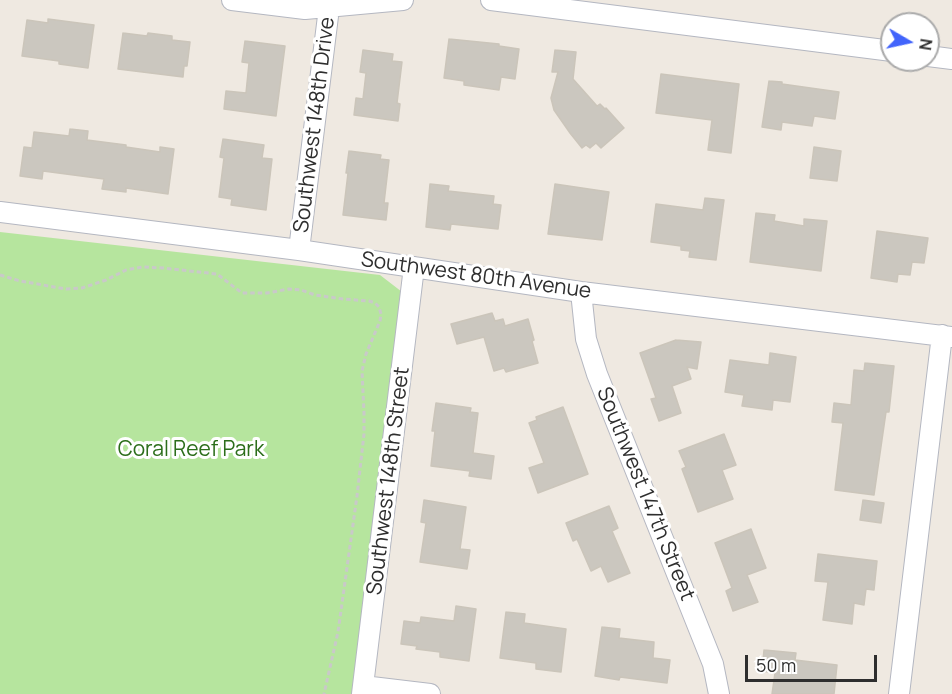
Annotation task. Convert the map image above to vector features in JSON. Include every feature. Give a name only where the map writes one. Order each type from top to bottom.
[{"type":"street","points":[[232,0],[304,9],[330,4],[403,0]]},
{"type":"street","points":[[492,0],[880,49]]},
{"type":"street","name":"Southwest 148th Drive","points":[[299,250],[330,4]]},
{"type":"street","name":"Southwest 80th Avenue","points":[[0,212],[299,250],[580,292],[947,336]]},
{"type":"street","name":"Southwest 148th Street","points":[[363,690],[414,267]]},
{"type":"street","name":"Southwest 147th Street","points":[[580,292],[586,339],[597,374],[713,664],[720,694]]},
{"type":"street","points":[[899,694],[947,336]]},
{"type":"street","points":[[363,690],[430,694]]},
{"type":"path","points":[[0,274],[20,281],[66,289],[82,288],[126,270],[142,267],[163,268],[217,274],[242,293],[301,290],[315,295],[369,301],[379,307],[380,321],[368,347],[362,371],[364,434],[357,496],[338,632],[324,694]]},
{"type":"green space","name":"Coral Reef Park","points":[[0,232],[380,275],[406,295],[353,694],[0,694]]},
{"type":"building","points":[[48,19],[94,25],[88,68],[22,56],[27,20],[48,23]]},
{"type":"building","points":[[123,33],[172,36],[172,40],[190,42],[183,77],[118,69]]},
{"type":"building","points":[[449,39],[499,44],[499,46],[519,49],[515,79],[501,77],[499,90],[464,85],[464,81],[444,78]]},
{"type":"building","points":[[245,41],[285,46],[276,116],[224,109],[226,91],[246,93],[249,63],[242,62]]},
{"type":"building","points":[[363,50],[393,54],[392,61],[402,62],[397,103],[400,104],[398,121],[354,115],[356,98],[363,99],[366,73],[360,72]]},
{"type":"building","points":[[555,50],[576,52],[573,79],[597,106],[600,104],[606,108],[624,128],[601,148],[596,143],[590,148],[586,145],[582,148],[554,110],[551,98],[558,72],[552,72]]},
{"type":"building","points":[[661,74],[739,84],[731,153],[708,150],[712,120],[656,113]]},
{"type":"building","points":[[769,81],[839,92],[835,119],[814,116],[812,126],[782,122],[781,130],[762,127]]},
{"type":"building","points":[[70,129],[88,131],[87,140],[160,152],[160,147],[174,149],[168,194],[126,188],[126,192],[102,189],[104,179],[43,171],[42,179],[20,176],[24,147],[32,148],[34,132],[69,136]]},
{"type":"building","points":[[223,139],[264,145],[262,158],[272,159],[266,210],[231,205],[232,199],[219,197],[224,158],[220,157]]},
{"type":"building","points":[[814,147],[841,151],[837,181],[810,178]]},
{"type":"building","points":[[349,151],[381,155],[380,159],[389,160],[384,203],[388,203],[386,220],[343,215]]},
{"type":"building","points":[[430,184],[449,186],[448,191],[494,196],[493,204],[501,205],[498,229],[451,224],[450,230],[426,227]]},
{"type":"building","points":[[555,184],[609,192],[602,240],[548,234]]},
{"type":"building","points":[[705,198],[724,200],[716,260],[689,257],[690,251],[681,250],[681,246],[651,242],[656,204],[703,210]]},
{"type":"building","points":[[756,213],[775,215],[774,221],[804,226],[804,219],[827,221],[821,271],[750,262]]},
{"type":"building","points":[[877,231],[928,238],[924,263],[912,262],[910,275],[898,274],[897,282],[871,278]]},
{"type":"building","points":[[492,313],[495,321],[503,319],[505,326],[528,319],[538,363],[506,372],[504,368],[494,371],[484,337],[457,344],[451,324]]},
{"type":"building","points":[[676,340],[701,342],[697,369],[687,367],[691,379],[672,386],[681,413],[659,421],[651,399],[656,398],[640,353]]},
{"type":"building","points":[[770,353],[796,357],[790,402],[773,400],[772,410],[742,406],[744,395],[725,392],[730,360],[769,365]]},
{"type":"building","points":[[865,363],[894,366],[889,412],[886,412],[874,495],[835,490],[843,423],[832,422],[834,403],[851,405],[854,370],[864,371]]},
{"type":"building","points":[[436,403],[471,408],[470,412],[478,413],[473,453],[494,456],[491,479],[469,476],[470,471],[431,466]]},
{"type":"building","points":[[563,407],[588,474],[538,493],[529,468],[544,463],[529,423],[537,420],[536,417]]},
{"type":"building","points":[[724,434],[736,465],[722,470],[733,499],[698,512],[682,469],[686,467],[679,451]]},
{"type":"building","points":[[424,500],[466,507],[460,549],[470,550],[467,569],[420,562],[426,523],[421,522]]},
{"type":"building","points":[[863,500],[884,503],[881,523],[860,520]]},
{"type":"building","points":[[609,506],[618,528],[612,531],[630,573],[608,582],[601,566],[591,571],[577,539],[573,541],[566,523]]},
{"type":"building","points":[[751,529],[766,568],[747,575],[758,602],[733,611],[726,591],[732,588],[715,543]]},
{"type":"building","points":[[818,554],[877,561],[874,590],[866,589],[864,605],[854,603],[852,624],[823,620],[828,582],[815,581]]},
{"type":"building","points":[[456,606],[476,609],[469,661],[440,657],[440,652],[416,649],[417,646],[401,644],[404,621],[420,623],[421,617],[454,621]]},
{"type":"building","points":[[506,612],[525,614],[524,623],[566,629],[561,672],[536,669],[536,663],[500,658]]},
{"type":"building","points":[[602,627],[620,629],[619,638],[654,642],[653,658],[670,660],[667,683],[595,676]]},
{"type":"building","points":[[764,650],[796,653],[795,660],[837,665],[834,694],[772,694],[775,673],[762,671]]}]
